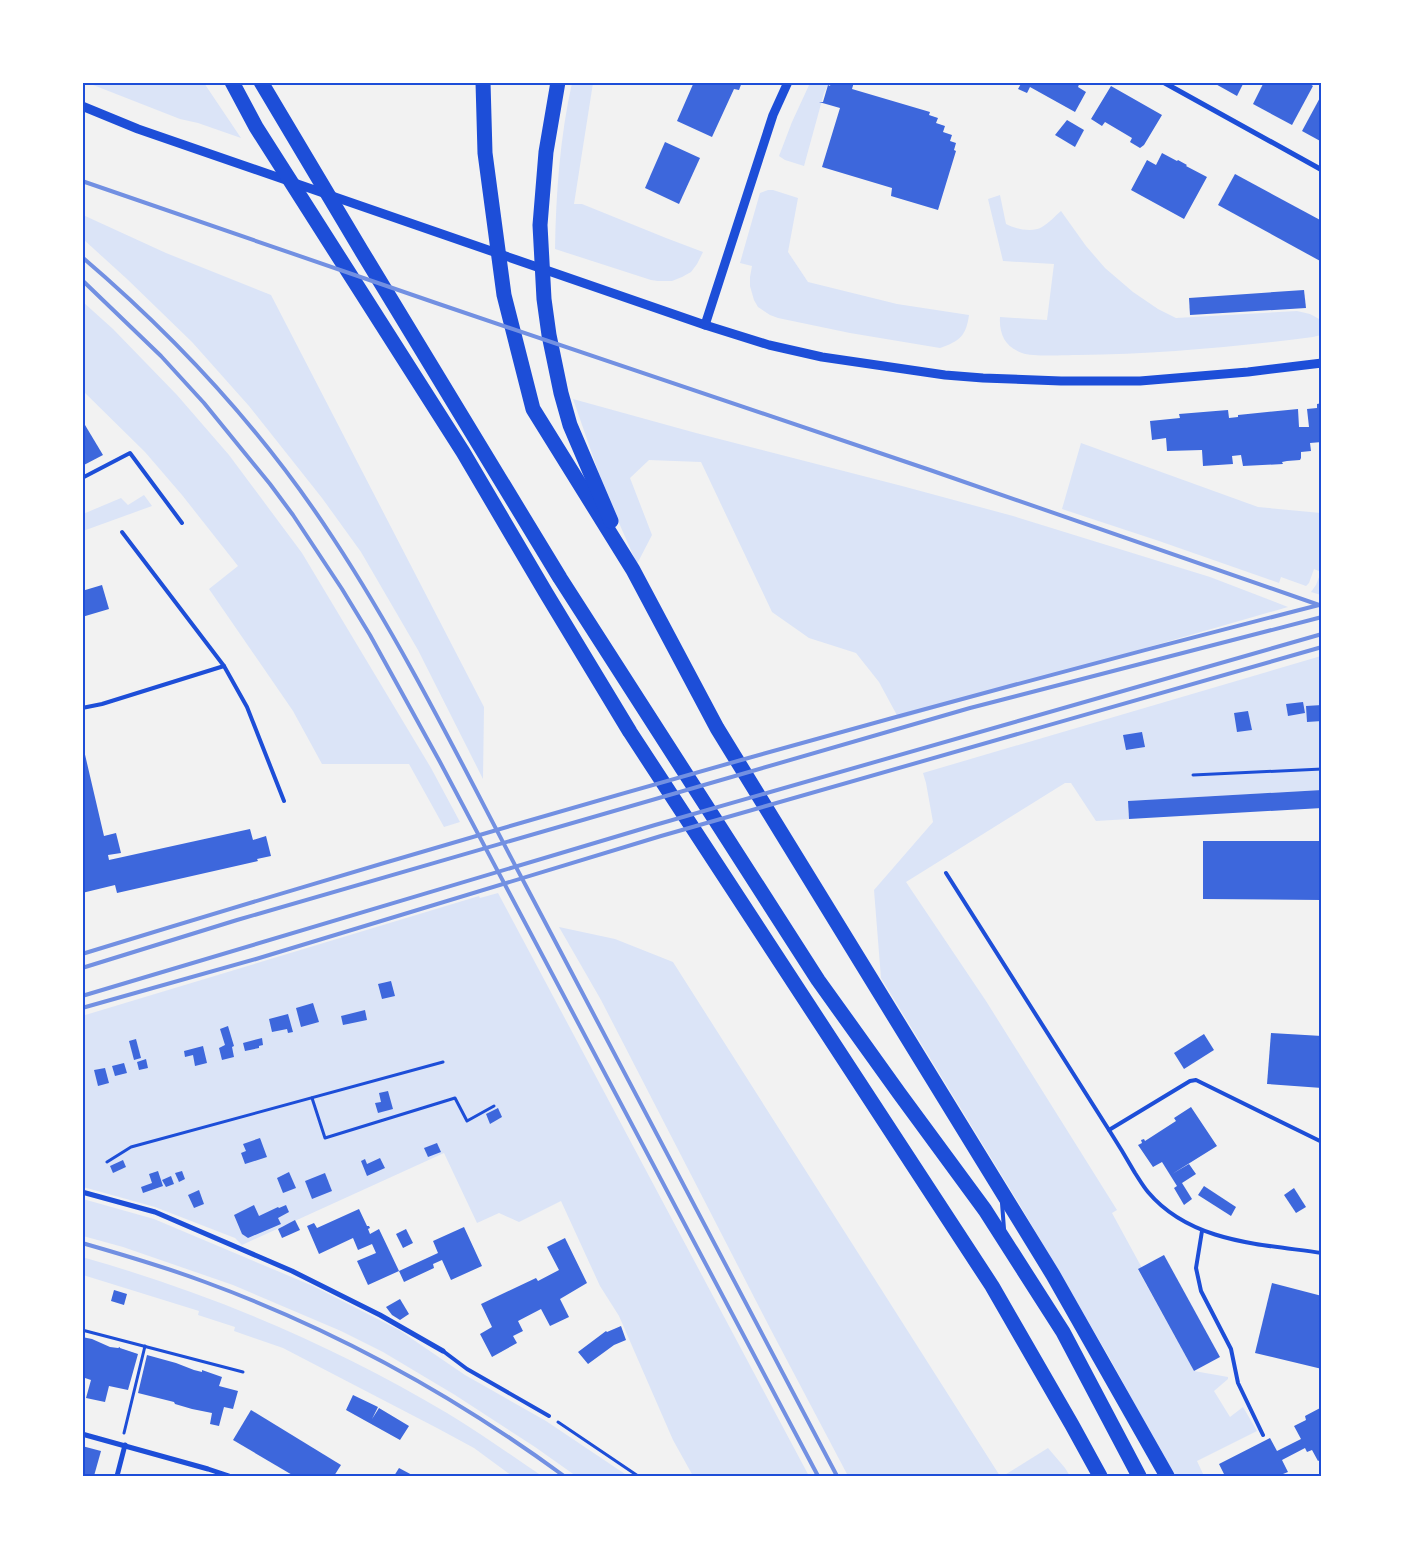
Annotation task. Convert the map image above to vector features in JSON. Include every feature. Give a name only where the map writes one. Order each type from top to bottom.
[{"type":"highway","points":[[221,82],[256,127]]},
{"type":"highway","points":[[232,82],[256,127],[463,452],[630,732],[992,1286],[1100,1476]]},
{"type":"highway","points":[[261,82],[560,578],[818,980],[985,1210],[1063,1332],[1139,1476]]},
{"type":"highway","points":[[484,82],[485,153],[504,295],[533,409],[633,570],[717,728],[1053,1275],[1166,1476]]},
{"type":"highway","points":[[558,82],[546,152],[540,226],[544,299],[549,335],[570,425],[633,570]]},
{"type":"street","points":[[705,325],[773,115],[788,82]]},
{"type":"street","points":[[1163,82],[1322,170]]},
{"type":"street","points":[[82,106],[138,129],[252,170],[560,276],[705,325],[822,357],[936,374],[1061,381],[1140,381],[1248,372],[1322,363]]},
{"type":"street","points":[[82,1192],[155,1212],[292,1271],[380,1315],[443,1351]]},
{"type":"street","points":[[82,1434],[229,1476]]},
{"type":"street","points":[[117,1476],[125,1445]]},
{"type":"lane","points":[[82,478],[130,453],[182,523]]},
{"type":"lane","points":[[122,532],[224,666],[247,707],[284,801]]},
{"type":"lane","points":[[82,708],[102,704],[224,666]]},
{"type":"lane","points":[[946,873],[1148,1192],[1171,1212],[1202,1231],[1225,1238],[1322,1253]]},
{"type":"lane","points":[[1109,1130],[1190,1081],[1196,1080],[1322,1142]]},
{"type":"lane","points":[[1002,1191],[1005,1241]]},
{"type":"lane","points":[[1202,1231],[1196,1268],[1201,1291],[1231,1349],[1238,1384],[1264,1435]]},
{"type":"lane","points":[[443,1351],[467,1369],[549,1416]]},
{"type":"path","points":[[1194,775],[1322,770]]},
{"type":"path","points":[[107,1162],[131,1147],[443,1062]]},
{"type":"path","points":[[312,1098],[324,1138],[455,1098],[467,1121],[494,1106]]},
{"type":"path","points":[[82,1330],[243,1372]]},
{"type":"path","points":[[125,1445],[123,1434],[145,1346]]},
{"type":"path","points":[[549,1416],[638,1476]]},
{"type":"shaded area","points":[[88,83],[204,83],[241,138],[198,123],[180,119]]},
{"type":"shaded area","points":[[572,83],[593,83],[574,204],[582,204],[703,252],[691,272],[672,281],[651,280],[555,249],[559,165]]},
{"type":"shaded area","points":[[810,83],[829,83],[824,93],[804,166],[779,156]]},
{"type":"shaded area","points":[[768,190],[798,198],[788,252],[808,282],[897,304],[969,315],[964,333],[953,343],[940,348],[850,333],[778,318],[758,307],[750,286],[752,266],[740,263],[760,193]]},
{"type":"shaded area","points":[[1000,195],[1006,224],[1019,229],[1038,229],[1047,224],[1061,211],[1086,246],[1105,268],[1133,292],[1158,309],[1176,318],[1297,311],[1310,314],[1321,320],[1321,335],[1254,344],[1167,352],[1058,355],[1022,353],[1011,347],[1004,339],[1000,317],[1047,320],[1054,264],[1003,261],[988,199]]},
{"type":"shaded area","points":[[83,215],[166,253],[271,295],[484,707],[483,779],[418,650],[361,552],[322,498],[249,406],[192,342],[83,239]]},
{"type":"shaded area","points":[[83,302],[113,329],[177,395],[229,455],[302,553],[431,768],[460,822],[444,827],[409,764],[322,764],[293,711],[209,589],[238,566],[145,452],[83,391]]},
{"type":"shaded area","points":[[573,399],[1013,516],[1210,577],[1288,607],[899,719],[879,682],[856,653],[809,638],[772,612],[701,462],[649,460],[630,478],[652,535],[637,564],[605,491]]},
{"type":"shaded area","points":[[1081,443],[1258,507],[1321,513],[1321,572],[1314,569],[1306,586],[1281,577],[1279,583],[1062,509]]},
{"type":"shaded area","points":[[144,495],[152,506],[83,531],[83,514],[121,498],[128,505]]},
{"type":"shaded area","points":[[1321,572],[1321,595],[1311,592]]},
{"type":"shaded area","points":[[1321,656],[1321,790],[1128,801],[1129,819],[1096,821],[1071,783],[1065,783],[906,882],[986,1001],[1117,1210],[1112,1213],[1142,1268],[1138,1270],[1194,1371],[1228,1377],[1214,1391],[1230,1417],[1243,1407],[1257,1431],[1197,1461],[1204,1476],[1174,1476],[1109,1357],[1021,1207],[881,978],[874,890],[933,822],[923,773]]},
{"type":"shaded area","points":[[498,893],[809,1476],[693,1476],[673,1440],[619,1316],[600,1286],[561,1201],[519,1222],[499,1213],[477,1223],[444,1153],[242,1245],[235,1238],[155,1207],[83,1187],[82,1016],[479,896],[480,898]]},
{"type":"shaded area","points":[[559,927],[615,939],[673,962],[1000,1476],[848,1476],[601,1000]]},
{"type":"shaded area","points":[[83,1199],[154,1219],[313,1286],[399,1330],[465,1375],[546,1421],[628,1476],[576,1476],[455,1395],[383,1352],[341,1331],[233,1285],[123,1247],[83,1236]]},
{"type":"shaded area","points":[[82,1257],[130,1271],[224,1304],[315,1343],[404,1388],[447,1413],[542,1476],[512,1476],[474,1448],[437,1428],[283,1348],[234,1331],[235,1327],[198,1315],[199,1311],[83,1275]]},
{"type":"shaded area","points":[[1048,1448],[1070,1476],[1003,1476]]},
{"type":"building","points":[[694,82],[742,82],[739,90],[734,89],[712,137],[677,121]]},
{"type":"building","points":[[831,82],[854,82],[852,89],[930,112],[929,115],[938,118],[936,123],[945,126],[943,132],[952,135],[950,141],[956,143],[954,150],[956,151],[938,210],[891,196],[892,188],[822,167],[840,108],[819,102],[823,102],[828,85],[830,86]]},
{"type":"building","points":[[1022,82],[1080,82],[1078,87],[1086,92],[1075,112],[1030,87],[1027,93],[1018,89]]},
{"type":"building","points":[[1212,82],[1244,82],[1237,96]]},
{"type":"building","points":[[1264,82],[1307,82],[1313,86],[1292,125],[1253,104]]},
{"type":"building","points":[[1111,86],[1162,115],[1144,145],[1140,148],[1130,142],[1132,138],[1105,122],[1102,126],[1091,119]]},
{"type":"building","points":[[1322,94],[1322,142],[1302,131]]},
{"type":"building","points":[[1067,120],[1084,130],[1075,147],[1055,135]]},
{"type":"building","points":[[665,142],[700,158],[679,204],[645,188]]},
{"type":"building","points":[[1162,153],[1207,177],[1184,219],[1131,190],[1147,160],[1156,165]]},
{"type":"building","points":[[1235,174],[1322,221],[1322,262],[1218,205]]},
{"type":"building","points":[[1304,290],[1306,308],[1190,315],[1189,298]]},
{"type":"building","points":[[1322,403],[1322,442],[1310,443],[1311,451],[1301,452],[1300,460],[1282,462],[1283,464],[1243,466],[1241,455],[1232,456],[1233,464],[1203,466],[1202,450],[1167,451],[1166,438],[1152,440],[1150,421],[1180,418],[1179,414],[1228,410],[1229,418],[1238,417],[1238,415],[1298,409],[1299,427],[1309,427],[1307,409],[1317,408],[1317,404]]},
{"type":"building","points":[[82,420],[103,455],[82,466]]},
{"type":"building","points":[[102,585],[109,609],[82,617],[82,591]]},
{"type":"building","points":[[1303,702],[1305,713],[1288,716],[1286,704]]},
{"type":"building","points":[[1322,705],[1322,721],[1307,722],[1306,706]]},
{"type":"building","points":[[1248,711],[1252,730],[1237,732],[1234,713]]},
{"type":"building","points":[[1142,732],[1145,747],[1126,750],[1123,735]]},
{"type":"building","points":[[83,746],[104,836],[116,833],[121,853],[108,855],[109,860],[250,829],[253,840],[266,836],[271,856],[257,859],[258,861],[117,893],[115,885],[82,893]]},
{"type":"building","points":[[1322,790],[1322,808],[1129,819],[1128,801]]},
{"type":"building","points":[[1203,841],[1322,841],[1322,900],[1203,899]]},
{"type":"building","points":[[391,981],[395,996],[382,999],[378,984]]},
{"type":"building","points":[[313,1003],[319,1022],[301,1027],[296,1008]]},
{"type":"building","points":[[365,1010],[367,1020],[343,1025],[341,1016]]},
{"type":"building","points":[[288,1014],[293,1032],[288,1033],[287,1029],[272,1032],[269,1019]]},
{"type":"building","points":[[228,1026],[234,1046],[232,1047],[234,1057],[222,1060],[219,1048],[225,1045],[220,1029]]},
{"type":"building","points":[[1271,1033],[1322,1036],[1322,1088],[1267,1084]]},
{"type":"building","points":[[1204,1034],[1214,1050],[1184,1069],[1174,1053]]},
{"type":"building","points":[[262,1038],[263,1045],[259,1046],[259,1048],[245,1051],[243,1043]]},
{"type":"building","points":[[136,1039],[141,1058],[134,1060],[129,1041]]},
{"type":"building","points":[[203,1046],[207,1063],[195,1066],[193,1055],[185,1057],[184,1051]]},
{"type":"building","points":[[146,1059],[148,1068],[139,1070],[137,1062]]},
{"type":"building","points":[[124,1063],[127,1073],[115,1076],[112,1066]]},
{"type":"building","points":[[105,1068],[109,1083],[98,1086],[94,1070]]},
{"type":"building","points":[[388,1091],[393,1109],[378,1113],[375,1103],[381,1102],[379,1093]]},
{"type":"building","points":[[1191,1107],[1217,1146],[1172,1174],[1189,1164],[1196,1174],[1182,1183],[1192,1199],[1184,1205],[1174,1188],[1177,1186],[1162,1162],[1153,1167],[1138,1145],[1142,1143],[1141,1140],[1144,1139],[1145,1141],[1176,1121],[1174,1118]]},
{"type":"building","points":[[498,1108],[502,1117],[490,1124],[486,1114]]},
{"type":"building","points":[[260,1138],[267,1157],[245,1164],[241,1153],[246,1151],[243,1144]]},
{"type":"building","points":[[437,1143],[441,1152],[428,1157],[424,1148]]},
{"type":"building","points":[[380,1158],[385,1168],[367,1176],[361,1161],[365,1159],[367,1164]]},
{"type":"building","points":[[123,1160],[126,1167],[113,1173],[110,1166]]},
{"type":"building","points":[[158,1171],[163,1186],[143,1193],[141,1187],[152,1183],[149,1174]]},
{"type":"building","points":[[182,1171],[185,1179],[179,1182],[175,1173]]},
{"type":"building","points":[[289,1172],[296,1188],[283,1193],[277,1178]]},
{"type":"building","points":[[325,1173],[332,1191],[312,1199],[305,1181]]},
{"type":"building","points":[[171,1176],[174,1184],[166,1187],[162,1180]]},
{"type":"building","points":[[1204,1186],[1236,1207],[1231,1216],[1198,1195]]},
{"type":"building","points":[[1294,1188],[1306,1207],[1296,1213],[1284,1195]]},
{"type":"building","points":[[199,1190],[204,1204],[194,1208],[188,1195]]},
{"type":"building","points":[[254,1205],[259,1216],[286,1205],[289,1212],[278,1218],[281,1224],[248,1238],[242,1234],[234,1215]]},
{"type":"building","points":[[359,1209],[367,1226],[370,1228],[368,1229],[370,1234],[379,1229],[399,1271],[368,1285],[357,1261],[376,1253],[372,1244],[358,1250],[353,1238],[319,1254],[307,1226],[314,1223],[317,1228]]},
{"type":"building","points":[[295,1220],[300,1230],[282,1238],[278,1229]]},
{"type":"building","points":[[464,1227],[482,1266],[451,1280],[442,1260],[433,1264],[434,1268],[404,1282],[399,1271],[438,1253],[433,1241]]},
{"type":"building","points":[[406,1229],[413,1243],[403,1248],[396,1234]]},
{"type":"building","points":[[565,1238],[587,1283],[560,1299],[569,1317],[550,1326],[541,1309],[518,1321],[523,1331],[513,1336],[517,1343],[492,1357],[480,1334],[492,1327],[481,1304],[536,1278],[538,1281],[559,1270],[547,1247]]},
{"type":"building","points":[[1164,1255],[1220,1357],[1194,1371],[1138,1269]]},
{"type":"building","points":[[1272,1283],[1322,1296],[1322,1369],[1255,1353]]},
{"type":"building","points":[[114,1290],[127,1294],[124,1305],[111,1301]]},
{"type":"building","points":[[400,1299],[409,1314],[400,1320],[392,1315],[386,1307]]},
{"type":"building","points":[[621,1326],[626,1340],[614,1345],[588,1364],[578,1352],[606,1331]]},
{"type":"building","points":[[82,1337],[138,1354],[128,1390],[109,1386],[105,1402],[86,1398],[91,1380],[82,1377]]},
{"type":"building","points":[[147,1355],[222,1377],[219,1386],[238,1391],[233,1409],[224,1407],[219,1426],[210,1424],[212,1413],[138,1393]]},
{"type":"building","points":[[353,1395],[378,1407],[372,1419],[379,1408],[409,1426],[400,1440],[346,1410]]},
{"type":"building","points":[[1322,1407],[1322,1459],[1318,1461],[1312,1450],[1307,1452],[1305,1448],[1282,1460],[1288,1472],[1278,1476],[1225,1476],[1219,1464],[1270,1438],[1277,1451],[1301,1439],[1294,1426],[1306,1420],[1305,1416]]},
{"type":"building","points":[[251,1410],[341,1465],[334,1476],[294,1476],[233,1440]]},
{"type":"building","points":[[82,1446],[101,1451],[94,1476],[82,1476]]},
{"type":"building","points":[[399,1468],[414,1476],[394,1476]]},
{"type":"railway","points":[[82,181],[930,470],[1322,606]]},
{"type":"railway","points":[[82,257],[152,321],[218,388],[249,424],[306,499],[360,580],[434,710],[837,1476]]},
{"type":"railway","points":[[82,280],[161,356],[204,403],[270,484],[342,589],[370,635],[440,762],[818,1476]]},
{"type":"railway","points":[[82,954],[390,861],[699,772],[1008,687],[1319,605]]},
{"type":"railway","points":[[82,968],[237,920],[970,708],[1322,617]]},
{"type":"railway","points":[[82,996],[655,825],[1322,634]]},
{"type":"railway","points":[[82,1008],[256,959],[661,836],[1322,647]]},
{"type":"railway","points":[[82,1243],[160,1266],[205,1282],[300,1321],[346,1343],[436,1392],[523,1447],[564,1476]]}]
